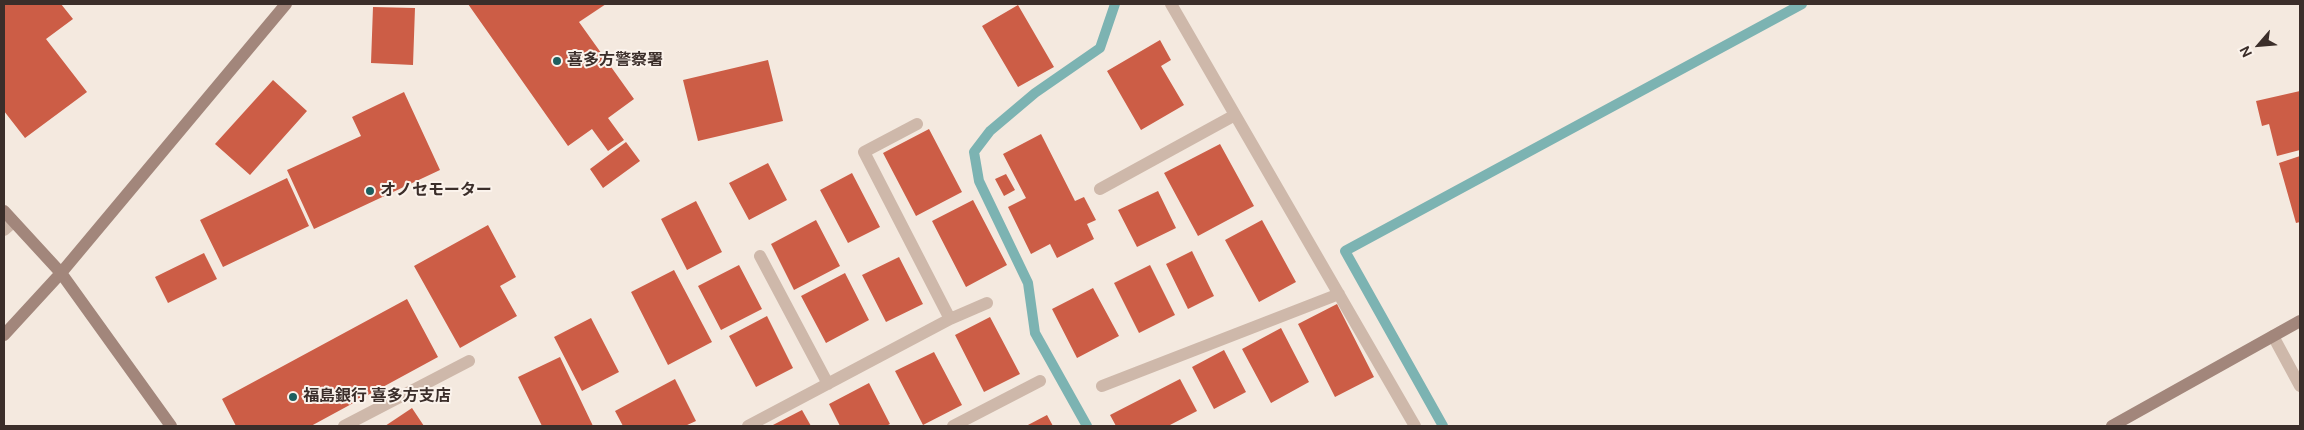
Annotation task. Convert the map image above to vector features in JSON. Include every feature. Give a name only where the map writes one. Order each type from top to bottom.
[{"type":"street","points":[[4,335],[60,273],[286,4]]},
{"type":"street","points":[[1171,4],[1415,426]]},
{"type":"street","points":[[1100,189],[1235,115]]},
{"type":"street","points":[[917,124],[864,152],[950,319]]},
{"type":"street","points":[[4,211],[8,226],[60,273],[171,426]]},
{"type":"street","points":[[760,256],[828,384]]},
{"type":"street","points":[[1102,386],[1340,294]]},
{"type":"street","points":[[748,426],[950,319],[987,303]]},
{"type":"street","points":[[2112,426],[2300,321]]},
{"type":"street","points":[[2273,336],[2300,386]]},
{"type":"street","points":[[344,426],[469,361]]},
{"type":"street","points":[[954,426],[1040,381]]},
{"type":"building","points":[[4,4],[61,4],[73,19],[46,39],[87,92],[25,138],[4,111]]},
{"type":"building","name":"喜多方警察署","points":[[468,4],[606,4],[579,22],[634,99],[608,118],[624,140],[608,151],[592,129],[568,146]]},
{"type":"building","points":[[1018,5],[1054,67],[1018,87],[982,26]]},
{"type":"building","points":[[373,7],[415,8],[413,65],[371,63]]},
{"type":"building","points":[[1160,40],[1171,60],[1161,66],[1184,105],[1141,130],[1107,71]]},
{"type":"building","points":[[768,60],[783,121],[698,141],[683,80]]},
{"type":"building","points":[[273,80],[307,111],[250,175],[215,144]]},
{"type":"building","points":[[2300,91],[2300,150],[2277,156],[2269,124],[2262,126],[2256,101]]},
{"type":"building","points":[[404,92],[440,170],[314,229],[287,170],[361,136],[352,117]]},
{"type":"building","points":[[929,129],[962,192],[916,216],[883,153]]},
{"type":"building","points":[[1041,134],[1075,201],[1084,197],[1096,220],[1087,224],[1094,239],[1057,258],[1050,244],[1031,254],[1008,207],[1026,198],[1003,154]]},
{"type":"building","points":[[626,142],[640,161],[603,188],[590,169]]},
{"type":"building","points":[[1220,144],[1254,206],[1198,236],[1164,173]]},
{"type":"building","points":[[2300,156],[2300,222],[2296,223],[2279,163]]},
{"type":"building","points":[[768,163],[787,200],[749,220],[729,183]]},
{"type":"building","points":[[852,173],[880,227],[848,243],[820,190]]},
{"type":"building","points":[[1006,174],[1015,190],[1004,196],[995,179]]},
{"type":"building","points":[[287,178],[309,226],[223,267],[200,220]]},
{"type":"building","points":[[1158,191],[1176,228],[1137,247],[1118,210]]},
{"type":"building","points":[[973,200],[1007,265],[966,287],[932,221]]},
{"type":"building","points":[[696,201],[722,252],[687,270],[661,219]]},
{"type":"building","points":[[816,220],[840,266],[794,290],[771,244]]},
{"type":"building","points":[[1262,220],[1296,282],[1259,302],[1225,240]]},
{"type":"building","points":[[488,225],[516,277],[500,286],[517,316],[460,348],[414,266]]},
{"type":"building","points":[[1192,251],[1214,296],[1188,309],[1166,264]]},
{"type":"building","points":[[204,253],[217,279],[168,303],[155,277]]},
{"type":"building","points":[[899,257],[923,304],[886,322],[862,275]]},
{"type":"building","points":[[739,265],[762,309],[721,330],[698,286]]},
{"type":"building","points":[[1150,265],[1175,315],[1139,333],[1114,283]]},
{"type":"building","points":[[674,270],[712,342],[668,365],[631,292]]},
{"type":"building","points":[[845,273],[869,320],[826,343],[801,296]]},
{"type":"building","points":[[1093,288],[1119,336],[1077,358],[1052,309]]},
{"type":"building","points":[[407,299],[438,357],[311,426],[236,426],[222,399]]},
{"type":"building","points":[[1337,304],[1374,377],[1335,397],[1298,324]]},
{"type":"building","points":[[767,316],[793,368],[756,387],[729,336]]},
{"type":"building","points":[[990,317],[1020,374],[984,392],[955,335]]},
{"type":"building","points":[[591,318],[619,372],[582,391],[554,337]]},
{"type":"building","points":[[1281,328],[1309,382],[1271,403],[1242,349]]},
{"type":"building","points":[[1224,350],[1246,392],[1214,409],[1192,367]]},
{"type":"building","points":[[934,352],[962,405],[923,425],[895,371]]},
{"type":"building","points":[[560,357],[593,426],[542,426],[518,377]]},
{"type":"building","points":[[675,379],[696,421],[685,426],[623,426],[615,411]]},
{"type":"building","points":[[1180,379],[1197,411],[1168,426],[1116,426],[1110,415]]},
{"type":"building","points":[[869,383],[890,424],[886,426],[840,426],[829,404]]},
{"type":"building","points":[[412,408],[424,426],[385,426]]},
{"type":"building","points":[[802,410],[811,426],[771,426]]},
{"type":"building","points":[[1047,415],[1053,426],[1026,426]]},
{"type":"waterway","points":[[1087,426],[1035,333],[1028,283],[979,181],[974,152],[990,131],[1035,93],[1100,48],[1115,4]]},
{"type":"waterway","points":[[1443,426],[1345,251],[1802,4]]},
{"type":"place","name":"喜多方警察署","points":[[557,61]]},
{"type":"place","name":"オノセモーター","points":[[370,191]]},
{"type":"place","name":"福島銀行 喜多方支店","points":[[293,397]]}]
